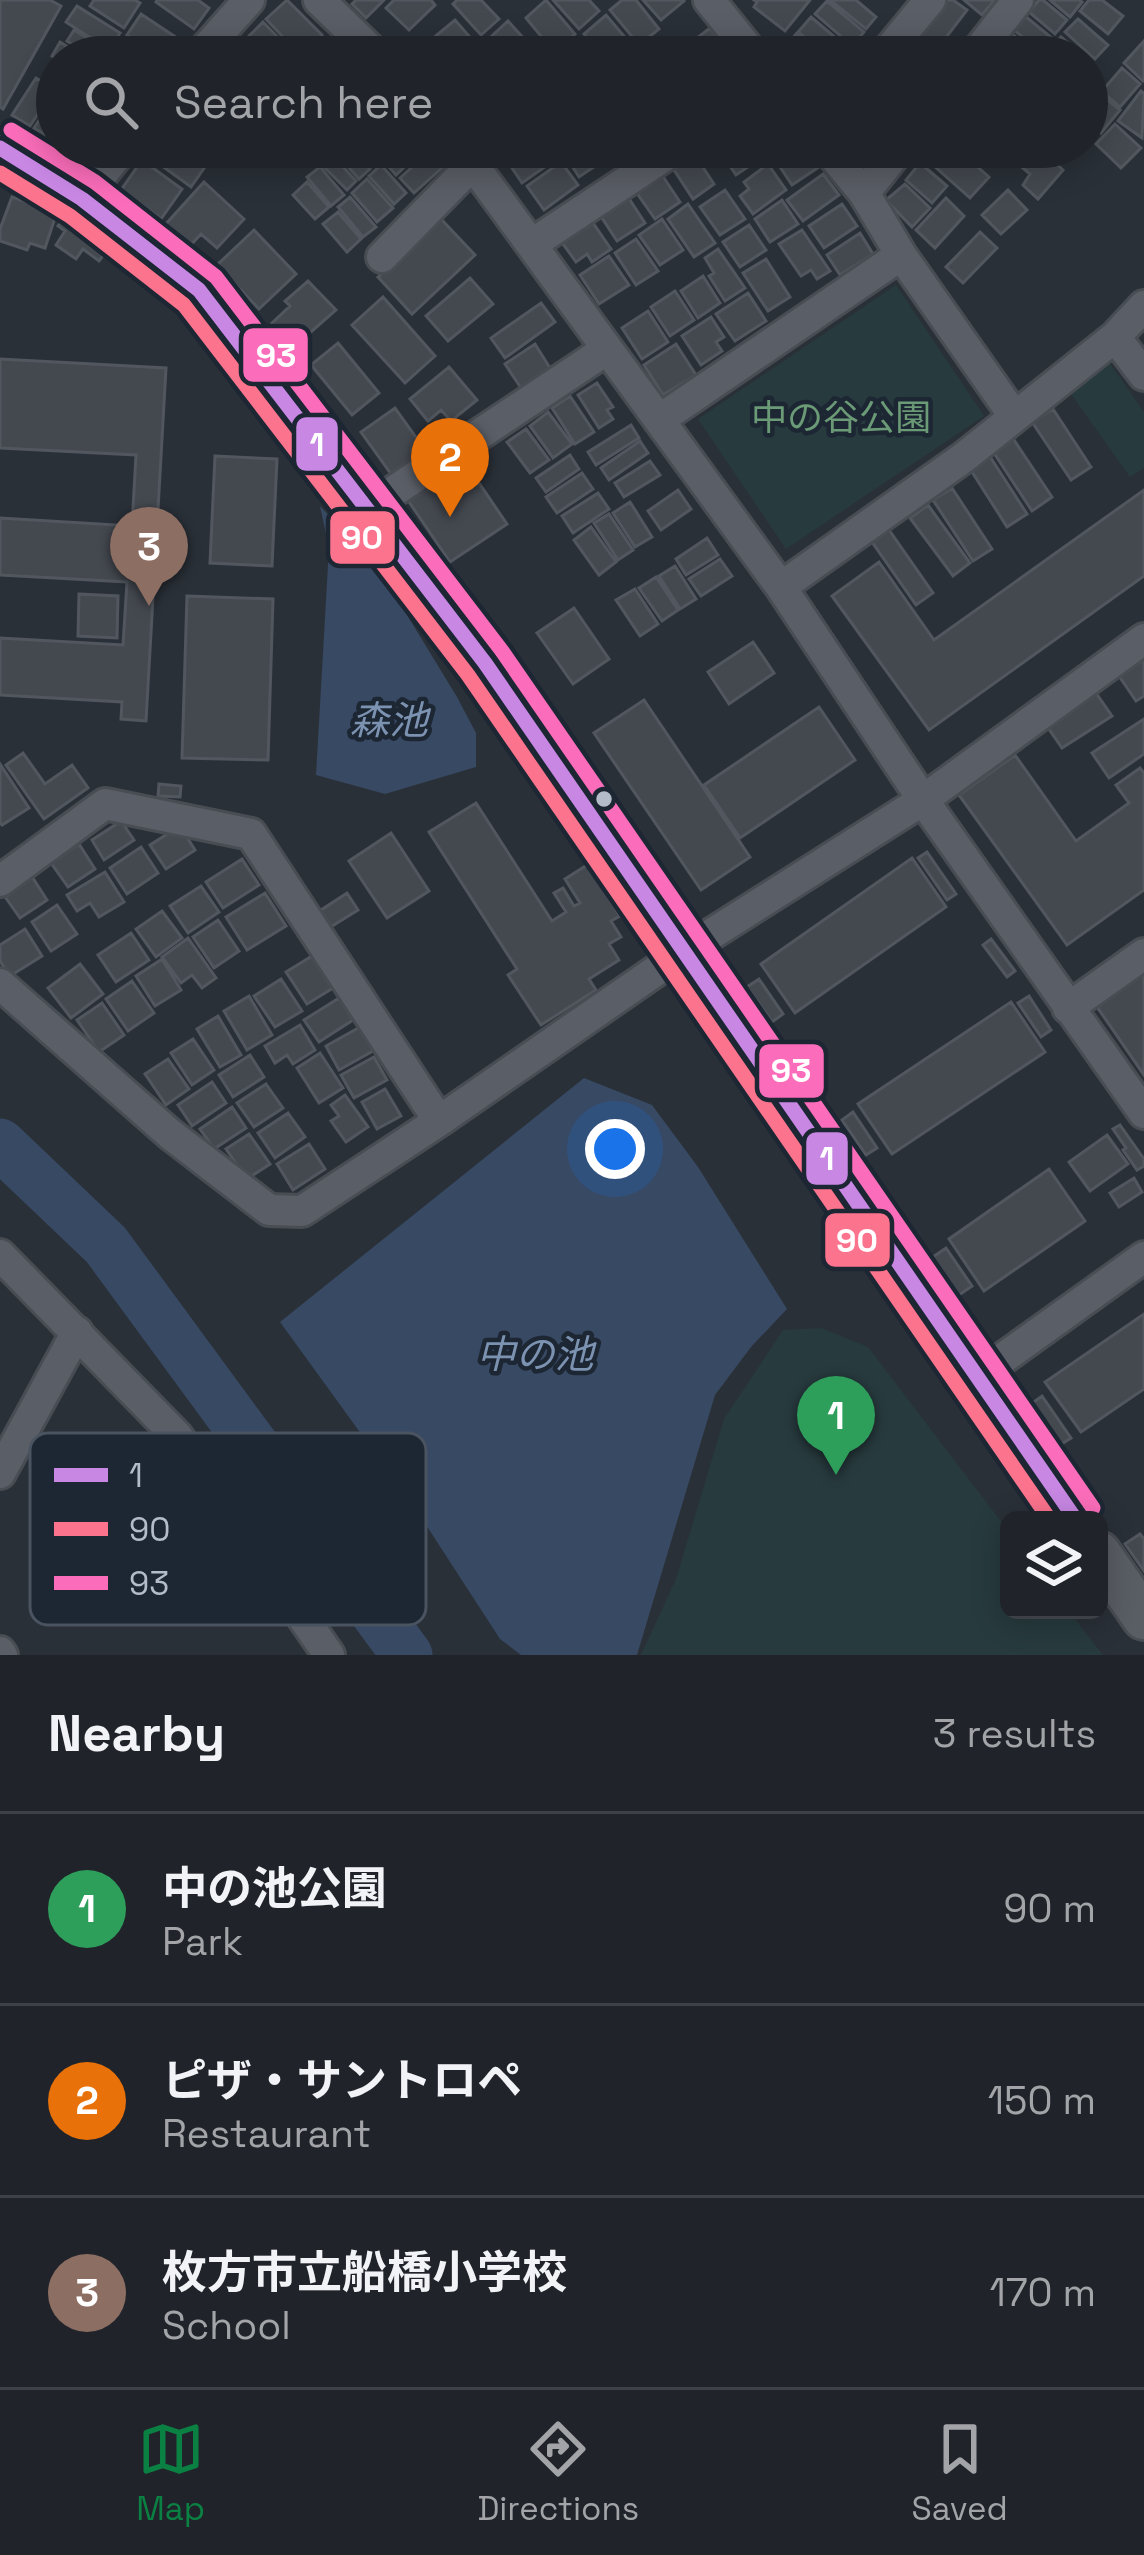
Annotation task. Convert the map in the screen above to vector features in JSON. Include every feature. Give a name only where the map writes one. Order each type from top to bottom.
[{"type":"street","points":[[217,36],[249,0]]},
{"type":"street","points":[[319,0],[356,36]]},
{"type":"street","points":[[710,0],[738,36]]},
{"type":"street","points":[[900,36],[930,0]]},
{"type":"street","points":[[990,36],[1018,0]]},
{"type":"street","points":[[0,148],[82,199],[199,290],[484,662],[1070,1511]]},
{"type":"street","points":[[82,199],[107,168]]},
{"type":"street","points":[[382,257],[455,168]]},
{"type":"street","points":[[476,168],[781,587],[923,800],[1144,1113]]},
{"type":"street","points":[[532,244],[646,168]]},
{"type":"street","points":[[843,168],[1014,416]]},
{"type":"street","points":[[864,193],[884,168]]},
{"type":"street","points":[[659,420],[901,255]]},
{"type":"street","points":[[781,587],[963,458],[1115,338],[1144,307]]},
{"type":"street","points":[[1115,338],[1144,375]]},
{"type":"street","points":[[367,509],[606,350]]},
{"type":"street","points":[[0,985],[170,1134],[268,1210],[302,1211],[683,952],[923,800],[1144,639]]},
{"type":"street","points":[[0,880],[104,804],[250,834],[439,1121]]},
{"type":"street","points":[[1068,1008],[1144,954]]},
{"type":"street","points":[[0,1256],[174,1433]]},
{"type":"street","points":[[977,1377],[1144,1257]]},
{"type":"street","points":[[0,1473],[77,1332]]},
{"type":"street","points":[[1108,1566],[1144,1618]]},
{"type":"street","points":[[308,1625],[329,1655]]},
{"type":"green space","name":"中の谷公園","points":[[896,285],[984,416],[786,549],[698,419]]},
{"type":"green space","points":[[1106,358],[1144,412],[1144,468],[1130,477],[1066,387]]},
{"type":"green space","points":[[821,1328],[868,1347],[1000,1520],[1000,1619],[1075,1619],[1103,1655],[641,1655],[676,1579],[724,1419],[783,1330]]},
{"type":"water","name":"森池","points":[[320,506],[379,569],[457,697],[476,733],[476,767],[385,794],[316,775],[329,548]]},
{"type":"water","name":"中の池","points":[[584,1078],[652,1105],[698,1167],[787,1309],[715,1395],[637,1655],[521,1655],[500,1639],[426,1525],[426,1433],[360,1433],[280,1322]]},
{"type":"building","points":[[0,0],[50,0],[61,6],[44,36],[36,36],[36,50],[3,109]]},
{"type":"building","points":[[94,0],[140,3],[124,28],[90,6]]},
{"type":"building","points":[[157,0],[198,0],[209,8],[194,29]]},
{"type":"building","points":[[287,0],[322,35],[282,36],[266,19]]},
{"type":"building","points":[[384,0],[366,18],[352,4]]},
{"type":"building","points":[[394,0],[431,0],[435,5],[409,30],[386,8]]},
{"type":"building","points":[[481,0],[499,19],[481,35],[453,4]]},
{"type":"building","points":[[546,0],[575,34],[541,36],[526,18]]},
{"type":"building","points":[[553,0],[589,0],[599,11],[579,29]]},
{"type":"building","points":[[622,0],[636,0],[659,29],[650,36],[632,36],[610,10]]},
{"type":"building","points":[[643,0],[683,0],[684,1],[661,20]]},
{"type":"building","points":[[754,0],[810,0],[785,31],[754,7]]},
{"type":"building","points":[[830,0],[856,0],[876,17],[866,29]]},
{"type":"building","points":[[937,0],[953,0],[967,10],[947,36],[910,36]]},
{"type":"building","points":[[964,0],[995,0],[982,15]]},
{"type":"building","points":[[1039,0],[1067,20],[1055,34],[1029,12]]},
{"type":"building","points":[[1050,0],[1079,0],[1082,2],[1070,17]]},
{"type":"building","points":[[1089,0],[1102,0],[1123,16],[1108,34],[1080,11]]},
{"type":"building","points":[[827,1],[864,32],[840,36],[815,14]]},
{"type":"building","points":[[77,6],[120,33],[88,36],[66,22]]},
{"type":"building","points":[[141,14],[174,36],[129,36]]},
{"type":"building","points":[[606,15],[624,36],[586,36]]},
{"type":"building","points":[[1025,16],[1049,36],[1021,36],[1014,30]]},
{"type":"building","points":[[811,17],[833,36],[803,36],[798,32]]},
{"type":"building","points":[[1078,19],[1098,36],[1069,36],[1065,32]]},
{"type":"building","points":[[455,20],[469,36],[436,36]]},
{"type":"building","points":[[508,21],[522,36],[492,36]]},
{"type":"building","points":[[263,22],[277,36],[249,36]]},
{"type":"building","points":[[1144,41],[1144,80],[1143,81],[1124,63]]},
{"type":"building","points":[[1122,68],[1140,84],[1120,107],[1108,96],[1108,84]]},
{"type":"building","points":[[36,78],[36,117],[30,126],[12,115]]},
{"type":"building","points":[[1144,93],[1142,138],[1118,121]]},
{"type":"building","points":[[1108,100],[1120,110],[1108,125]]},
{"type":"building","points":[[1115,124],[1141,148],[1121,168],[1108,156],[1108,131]]},
{"type":"building","points":[[136,168],[153,168],[182,189],[161,219],[121,190]]},
{"type":"building","points":[[165,168],[204,168],[191,187]]},
{"type":"building","points":[[321,168],[344,195],[331,206],[307,177]]},
{"type":"building","points":[[325,168],[344,168],[356,181],[347,190]]},
{"type":"building","points":[[349,168],[369,168],[370,169],[359,179]]},
{"type":"building","points":[[384,168],[406,193],[394,204],[369,176]]},
{"type":"building","points":[[411,168],[442,168],[414,193],[400,178]]},
{"type":"building","points":[[512,168],[543,168],[522,183]]},
{"type":"building","points":[[552,168],[565,168],[578,185],[544,210],[527,186]]},
{"type":"building","points":[[673,168],[704,168],[714,184],[693,199]]},
{"type":"building","points":[[763,168],[771,168],[786,190],[753,214],[740,196],[749,189],[744,182]]},
{"type":"building","points":[[781,168],[818,168],[792,185]]},
{"type":"building","points":[[916,168],[926,168],[947,186],[932,203],[906,180]]},
{"type":"building","points":[[936,168],[979,168],[989,177],[970,198]]},
{"type":"building","points":[[1023,168],[1063,170],[1038,199],[1023,185],[1030,174]]},
{"type":"building","points":[[823,174],[839,195],[803,221],[787,200]]},
{"type":"building","points":[[662,175],[680,202],[655,219],[636,192]]},
{"type":"building","points":[[367,179],[393,208],[377,222],[352,193]]},
{"type":"building","points":[[204,182],[244,219],[217,248],[201,234],[189,247],[165,225]]},
{"type":"building","points":[[307,182],[329,207],[315,219],[293,195]]},
{"type":"building","points":[[905,184],[930,208],[912,227],[886,200]]},
{"type":"building","points":[[725,190],[745,219],[720,235],[700,207]]},
{"type":"building","points":[[1008,190],[1027,210],[1001,234],[982,215]]},
{"type":"building","points":[[12,197],[57,212],[45,248],[30,243],[27,250],[0,241]]},
{"type":"building","points":[[350,197],[376,227],[363,237],[338,207]]},
{"type":"building","points":[[628,197],[645,223],[617,241],[600,215]]},
{"type":"building","points":[[946,198],[964,216],[935,248],[916,230]]},
{"type":"building","points":[[782,200],[798,224],[770,242],[755,219]]},
{"type":"building","points":[[688,204],[715,243],[694,257],[668,219]]},
{"type":"building","points":[[842,204],[857,226],[824,248],[809,226]]},
{"type":"building","points":[[338,212],[361,239],[347,252],[323,224]]},
{"type":"building","points":[[64,218],[108,249],[99,261],[83,249],[76,259],[56,245],[65,231],[58,226]]},
{"type":"building","points":[[441,219],[475,255],[412,314],[378,277]]},
{"type":"building","points":[[662,219],[683,250],[660,265],[639,235]]},
{"type":"building","points":[[591,220],[611,249],[592,262],[587,254],[576,262],[561,241]]},
{"type":"building","points":[[749,225],[766,250],[740,267],[723,242]]},
{"type":"building","points":[[254,230],[296,274],[259,309],[217,265]]},
{"type":"building","points":[[802,230],[830,271],[817,279],[811,270],[801,276],[779,244]]},
{"type":"building","points":[[980,232],[997,248],[963,283],[946,267]]},
{"type":"building","points":[[860,233],[873,254],[840,275],[827,255]]},
{"type":"building","points":[[636,239],[658,271],[636,285],[615,253]]},
{"type":"building","points":[[718,249],[745,288],[725,301],[709,276],[714,273],[705,258]]},
{"type":"building","points":[[609,256],[629,285],[599,304],[580,275]]},
{"type":"building","points":[[766,259],[790,297],[768,311],[743,273]]},
{"type":"building","points":[[703,276],[720,303],[698,318],[681,291]]},
{"type":"building","points":[[470,278],[493,304],[448,341],[426,316]]},
{"type":"building","points":[[308,281],[336,310],[294,347],[272,323],[290,306],[285,301]]},
{"type":"building","points":[[675,291],[694,320],[670,336],[651,307]]},
{"type":"building","points":[[748,293],[766,321],[735,341],[716,314]]},
{"type":"building","points":[[383,297],[435,356],[405,383],[352,325]]},
{"type":"building","points":[[541,303],[555,322],[505,358],[491,338]]},
{"type":"building","points":[[648,311],[668,342],[642,359],[622,328]]},
{"type":"building","points":[[711,317],[724,337],[716,342],[722,351],[701,365],[682,336]]},
{"type":"building","points":[[338,343],[379,393],[352,415],[311,365]]},
{"type":"building","points":[[535,344],[550,368],[521,388],[505,364]]},
{"type":"building","points":[[676,344],[696,375],[663,395],[644,365]]},
{"type":"building","points":[[0,359],[166,368],[146,721],[121,719],[122,702],[0,695],[0,638],[123,645],[127,582],[0,575],[0,518],[132,526],[136,455],[0,448]]},
{"type":"building","points":[[449,367],[477,400],[451,421],[441,410],[428,421],[410,399]]},
{"type":"building","points":[[597,383],[613,407],[607,410],[613,419],[599,428],[578,395]]},
{"type":"building","points":[[570,396],[594,432],[575,444],[552,408]]},
{"type":"building","points":[[395,408],[425,450],[391,474],[361,432]]},
{"type":"building","points":[[1053,409],[1091,467],[1071,480],[1032,422]]},
{"type":"building","points":[[548,412],[572,444],[553,458],[530,426]]},
{"type":"building","points":[[631,425],[639,438],[596,465],[588,452]]},
{"type":"building","points":[[526,429],[549,460],[530,473],[507,442]]},
{"type":"building","points":[[1012,437],[1052,497],[1032,511],[992,450]]},
{"type":"building","points":[[640,441],[648,453],[609,480],[601,468]]},
{"type":"building","points":[[987,452],[1027,514],[1007,527],[967,464]]},
{"type":"building","points":[[570,455],[579,469],[546,492],[536,478]]},
{"type":"building","points":[[215,456],[277,459],[272,566],[210,563]]},
{"type":"building","points":[[462,458],[507,524],[450,562],[405,496]]},
{"type":"building","points":[[650,461],[660,475],[624,497],[615,483]]},
{"type":"building","points":[[582,473],[593,489],[557,513],[546,497]]},
{"type":"building","points":[[952,488],[992,549],[973,561],[933,500]]},
{"type":"building","points":[[678,490],[691,509],[661,530],[648,511]]},
{"type":"building","points":[[1144,490],[1144,576],[929,730],[832,596],[879,562],[934,640]]},
{"type":"building","points":[[598,493],[609,509],[573,533],[562,516]]},
{"type":"building","points":[[630,502],[652,537],[635,547],[613,513]]},
{"type":"building","points":[[928,505],[970,563],[953,576],[910,518]]},
{"type":"building","points":[[609,514],[633,550],[618,560],[594,523]]},
{"type":"building","points":[[591,527],[616,562],[599,575],[574,540]]},
{"type":"building","points":[[887,527],[933,593],[916,605],[870,539]]},
{"type":"building","points":[[707,538],[718,555],[686,575],[676,559]]},
{"type":"building","points":[[720,559],[732,576],[701,596],[689,579]]},
{"type":"building","points":[[675,566],[696,599],[680,609],[659,576]]},
{"type":"building","points":[[656,577],[678,610],[662,621],[639,588]]},
{"type":"building","points":[[635,589],[658,624],[640,636],[616,600]]},
{"type":"building","points":[[79,594],[118,596],[117,638],[78,636]]},
{"type":"building","points":[[187,596],[273,599],[268,760],[182,758]]},
{"type":"building","points":[[574,608],[609,659],[573,684],[537,633]]},
{"type":"building","points":[[753,642],[774,673],[729,704],[708,672]]},
{"type":"building","points":[[1144,660],[1144,696],[1136,701],[1119,676]]},
{"type":"building","points":[[1096,693],[1112,716],[1062,748],[1046,725]]},
{"type":"building","points":[[644,700],[750,857],[701,890],[594,733]]},
{"type":"building","points":[[819,707],[855,760],[740,838],[704,785]]},
{"type":"building","points":[[1144,719],[1144,754],[1109,778],[1092,753]]},
{"type":"building","points":[[23,753],[45,784],[72,765],[88,788],[44,819],[6,765]]},
{"type":"building","points":[[1015,755],[1076,841],[1129,803],[1116,785],[1140,768],[1144,773],[1144,890],[1067,945],[959,795]]},
{"type":"building","points":[[0,764],[29,808],[2,825],[0,823]]},
{"type":"building","points":[[159,784],[181,786],[180,797],[158,796]]},
{"type":"building","points":[[476,803],[552,921],[566,912],[554,893],[563,888],[574,906],[580,903],[565,879],[587,865],[620,916],[611,921],[621,937],[609,944],[619,960],[589,979],[596,990],[541,1025],[508,975],[517,969],[429,832]]},
{"type":"building","points":[[121,821],[134,840],[104,860],[92,840]]},
{"type":"building","points":[[180,826],[195,850],[166,869],[150,845]]},
{"type":"building","points":[[391,833],[429,891],[387,918],[349,861]]},
{"type":"building","points":[[79,844],[95,869],[68,887],[51,863]]},
{"type":"building","points":[[141,847],[158,873],[127,894],[110,868]]},
{"type":"building","points":[[927,852],[956,894],[947,900],[918,858]]},
{"type":"building","points":[[912,858],[946,907],[795,1013],[761,964]]},
{"type":"building","points":[[242,859],[259,885],[223,908],[206,882]]},
{"type":"building","points":[[105,872],[124,902],[99,917],[90,903],[77,911],[67,895]]},
{"type":"building","points":[[31,875],[47,900],[20,918],[3,894]]},
{"type":"building","points":[[201,886],[219,912],[188,933],[170,906]]},
{"type":"building","points":[[265,893],[286,926],[247,950],[226,917]]},
{"type":"building","points":[[347,893],[358,910],[329,928],[318,912]]},
{"type":"building","points":[[57,905],[77,934],[51,951],[32,922]]},
{"type":"building","points":[[162,911],[182,938],[156,957],[136,929]]},
{"type":"building","points":[[218,920],[239,951],[214,968],[193,937]]},
{"type":"building","points":[[25,929],[42,956],[10,976],[0,961],[0,945]]},
{"type":"building","points":[[131,933],[149,960],[116,982],[98,955]]},
{"type":"building","points":[[188,938],[216,978],[202,988],[192,975],[181,983],[162,957]]},
{"type":"building","points":[[991,939],[1015,971],[1007,977],[983,945]]},
{"type":"building","points":[[312,956],[333,988],[307,1004],[286,972]]},
{"type":"building","points":[[162,959],[181,990],[155,1006],[136,976]]},
{"type":"building","points":[[80,964],[103,994],[71,1018],[48,988]]},
{"type":"building","points":[[1142,971],[1144,974],[1144,1075],[1095,1004]]},
{"type":"building","points":[[281,979],[302,1011],[275,1027],[254,996]]},
{"type":"building","points":[[759,979],[783,1014],[772,1022],[747,987]]},
{"type":"building","points":[[132,981],[154,1013],[128,1031],[106,999]]},
{"type":"building","points":[[249,996],[272,1035],[247,1050],[224,1011]]},
{"type":"building","points":[[1029,996],[1051,1030],[1041,1037],[1018,1003]]},
{"type":"building","points":[[339,998],[353,1020],[319,1042],[304,1020]]},
{"type":"building","points":[[1011,1002],[1045,1052],[892,1154],[858,1104]]},
{"type":"building","points":[[102,1003],[124,1035],[99,1052],[77,1020]]},
{"type":"building","points":[[218,1016],[241,1055],[220,1067],[197,1029]]},
{"type":"building","points":[[300,1025],[315,1050],[293,1064],[287,1055],[275,1063],[265,1046]]},
{"type":"building","points":[[360,1027],[373,1051],[339,1070],[326,1046]]},
{"type":"building","points":[[193,1039],[214,1070],[192,1085],[171,1053]]},
{"type":"building","points":[[320,1053],[343,1088],[319,1103],[297,1068]]},
{"type":"building","points":[[250,1055],[264,1077],[233,1097],[219,1075]]},
{"type":"building","points":[[374,1057],[387,1080],[354,1098],[341,1075]]},
{"type":"building","points":[[168,1059],[189,1089],[166,1105],[145,1074]]},
{"type":"building","points":[[212,1082],[226,1103],[192,1126],[178,1105]]},
{"type":"building","points":[[266,1084],[283,1108],[254,1127],[237,1103]]},
{"type":"building","points":[[385,1089],[401,1116],[377,1129],[362,1102]]},
{"type":"building","points":[[345,1095],[368,1127],[346,1142],[331,1121],[339,1116],[331,1105]]},
{"type":"building","points":[[232,1107],[246,1128],[214,1149],[200,1129]]},
{"type":"building","points":[[853,1112],[877,1148],[866,1155],[842,1120]]},
{"type":"building","points":[[288,1113],[305,1137],[275,1158],[258,1133]]},
{"type":"building","points":[[1120,1125],[1144,1159],[1144,1166],[1137,1170],[1113,1129]]},
{"type":"building","points":[[249,1134],[270,1164],[247,1179],[226,1149]]},
{"type":"building","points":[[1107,1135],[1128,1164],[1090,1191],[1069,1162]]},
{"type":"building","points":[[309,1144],[325,1169],[293,1190],[277,1164]]},
{"type":"building","points":[[1049,1169],[1085,1221],[984,1291],[949,1239]]},
{"type":"building","points":[[1134,1178],[1142,1192],[1119,1207],[1110,1193]]},
{"type":"building","points":[[946,1248],[972,1286],[959,1295],[933,1257]]},
{"type":"building","points":[[1144,1314],[1144,1389],[1081,1432],[1045,1382]]},
{"type":"building","points":[[1042,1396],[1071,1438],[1060,1445],[1031,1404]]},
{"type":"building","points":[[1140,1534],[1144,1539],[1144,1571],[1125,1544]]},
{"type":"waterway","points":[[0,1144],[106,1245],[244,1433]]},
{"type":"waterway","points":[[385,1625],[407,1655]]},
{"type":"transit line","name":"93","points":[[11,130],[36,145]]},
{"type":"transit line","name":"1","points":[[0,148],[82,199],[199,290],[485,663],[1070,1511]]},
{"type":"transit line","name":"93","points":[[72,168],[216,277],[502,651],[1093,1508]]},
{"type":"transit line","name":"90","points":[[0,173],[70,216],[184,305],[468,675],[1044,1511]]},
{"type":"place","name":"ピザ・サントロペ","points":[[450,517]]},
{"type":"place","name":"枚方市立船橋小学校","points":[[149,606]]},
{"type":"place","name":"中の池公園","points":[[836,1475]]}]
